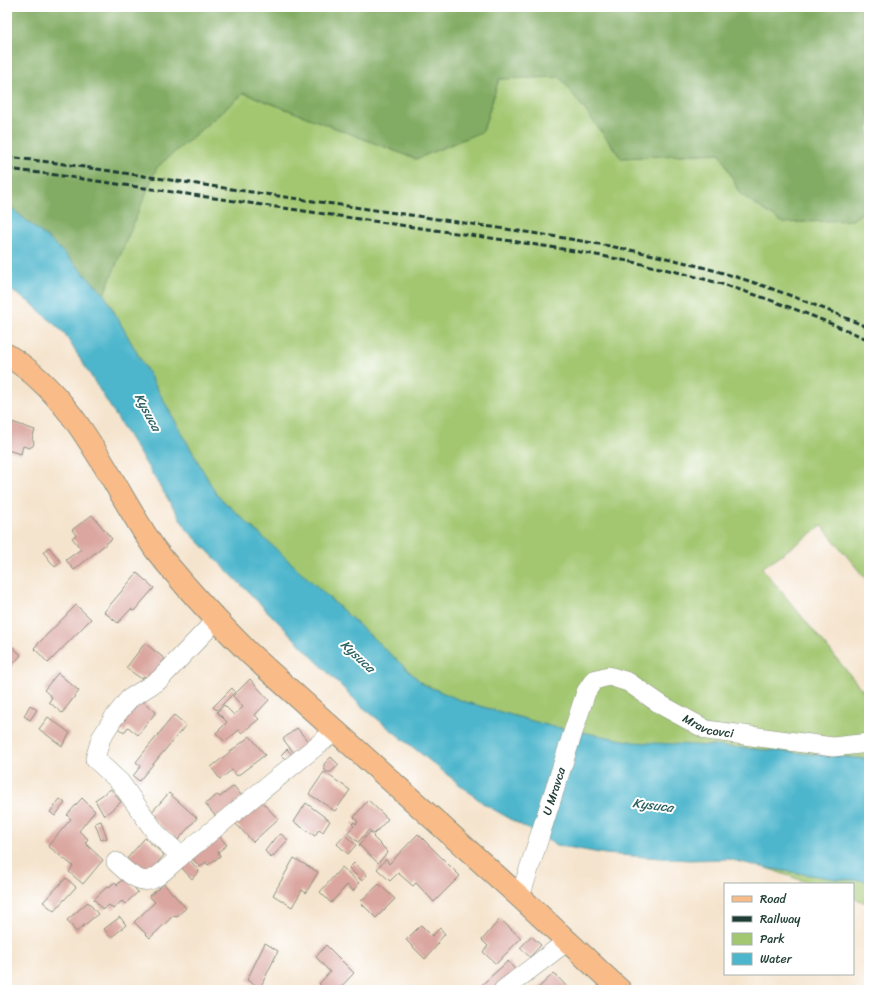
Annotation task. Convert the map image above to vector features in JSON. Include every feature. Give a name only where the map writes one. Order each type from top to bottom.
[{"type":"main road","points":[[7,355],[35,375],[72,416],[156,550],[216,620],[248,653],[520,897],[566,942],[620,990]]},
{"type":"street","points":[[181,856],[156,833],[120,782],[95,760],[101,738],[113,719],[129,699],[159,680],[216,620]]},
{"type":"street","name":"Mravcovci","points":[[580,711],[586,692],[594,680],[609,676],[628,682],[663,706],[707,730],[833,747],[869,743]]},
{"type":"street","name":"U Mravca","points":[[520,897],[580,711]]},
{"type":"street","points":[[116,862],[142,881],[149,881],[155,878],[335,731]]},
{"type":"street","points":[[502,990],[566,942]]},
{"type":"green space","points":[[7,7],[869,7],[869,32],[863,33],[869,39],[869,208],[852,220],[783,223],[740,194],[720,153],[621,158],[560,77],[499,79],[483,131],[416,159],[244,93],[157,167],[104,294],[57,246],[15,211],[7,207]]},
{"type":"green space","points":[[561,77],[621,158],[720,153],[740,194],[852,220],[869,208],[869,583],[822,526],[762,568],[869,698],[869,759],[731,747],[634,743],[550,726],[462,701],[423,684],[216,494],[104,294],[157,167],[244,93],[416,159],[483,131],[499,79]]},
{"type":"green space","points":[[766,868],[836,879],[869,881],[869,904],[854,898],[854,883],[809,883]]},
{"type":"water","name":"Kysuca","points":[[7,207],[15,211],[57,246],[104,294],[216,494],[423,684],[462,701],[550,726],[634,742],[731,747],[869,759],[869,881],[836,879],[766,868],[728,859],[688,860],[605,854],[556,845],[484,804],[360,705],[188,531],[64,333],[31,303],[7,288]]},
{"type":"building","points":[[12,422],[35,430],[32,439],[34,442],[33,446],[29,448],[23,446],[21,454],[7,450],[7,437]]},
{"type":"building","points":[[92,515],[112,539],[74,570],[66,560],[81,549],[72,538],[76,535],[72,530]]},
{"type":"building","points":[[49,547],[61,562],[55,567],[43,552]]},
{"type":"building","points":[[137,573],[154,588],[134,611],[131,609],[118,623],[104,612]]},
{"type":"building","points":[[76,605],[91,619],[48,663],[34,648]]},
{"type":"building","points":[[7,642],[21,655],[7,671]]},
{"type":"building","points":[[145,643],[165,659],[149,679],[144,676],[142,679],[126,668]]},
{"type":"building","points":[[58,673],[79,691],[62,713],[49,702],[52,697],[44,690]]},
{"type":"building","points":[[250,679],[269,700],[255,715],[259,719],[242,733],[239,730],[225,742],[216,733],[227,722],[217,712],[224,705],[234,715],[243,707],[233,696]]},
{"type":"building","points":[[232,688],[235,692],[217,710],[213,707]]},
{"type":"building","points":[[141,700],[156,712],[138,735],[128,727],[124,733],[118,728]]},
{"type":"building","points":[[30,705],[37,710],[30,720],[24,716]]},
{"type":"building","points":[[174,715],[186,725],[139,781],[133,776],[141,766],[136,762]]},
{"type":"building","points":[[48,717],[70,733],[62,746],[39,729]]},
{"type":"building","points":[[297,728],[311,745],[297,757],[283,739]]},
{"type":"building","points":[[250,736],[265,755],[237,776],[232,770],[220,779],[211,767]]},
{"type":"building","points":[[287,749],[294,757],[288,762],[281,755]]},
{"type":"building","points":[[331,757],[339,765],[331,772],[327,772],[324,769],[324,764]]},
{"type":"building","points":[[324,772],[350,790],[335,811],[309,794]]},
{"type":"building","points":[[234,786],[244,799],[219,820],[205,804],[217,795],[220,797]]},
{"type":"building","points":[[111,789],[121,802],[104,816],[95,800]]},
{"type":"building","points":[[169,793],[197,818],[178,840],[149,815]]},
{"type":"building","points":[[82,798],[95,811],[79,831],[88,839],[85,843],[103,860],[83,884],[69,872],[73,866],[48,846],[71,819],[67,815]]},
{"type":"building","points":[[60,799],[65,803],[55,816],[50,812]]},
{"type":"building","points":[[260,800],[278,819],[253,842],[235,823]]},
{"type":"building","points":[[368,800],[388,819],[374,834],[369,830],[358,842],[347,833],[354,826],[352,824],[354,822],[356,824],[358,822],[354,817]]},
{"type":"building","points":[[306,803],[330,821],[323,832],[319,829],[315,836],[294,822]]},
{"type":"building","points":[[101,821],[107,838],[101,840],[95,823]]},
{"type":"building","points":[[370,832],[388,852],[378,863],[359,845]]},
{"type":"building","points":[[281,834],[288,840],[271,858],[265,851],[275,838]]},
{"type":"building","points":[[418,834],[460,876],[434,902],[416,883],[413,886],[398,873],[390,881],[377,869],[386,859],[389,864]]},
{"type":"building","points":[[218,835],[227,845],[218,852],[220,856],[208,865],[206,862],[200,867],[191,857]]},
{"type":"building","points":[[345,835],[356,845],[348,854],[337,844]]},
{"type":"building","points":[[145,838],[164,855],[147,876],[124,862]]},
{"type":"building","points":[[294,858],[318,872],[306,893],[302,890],[292,907],[273,895]]},
{"type":"building","points":[[189,859],[199,871],[192,879],[181,867]]},
{"type":"building","points":[[354,863],[367,875],[362,881],[349,868]]},
{"type":"building","points":[[342,867],[359,883],[353,891],[347,885],[331,903],[320,892]]},
{"type":"building","points":[[125,877],[138,892],[125,904],[122,901],[113,909],[109,905],[103,910],[94,899],[108,886],[109,887],[115,882],[117,885]]},
{"type":"building","points":[[66,878],[76,887],[54,911],[43,902]]},
{"type":"building","points":[[164,884],[186,908],[176,917],[174,915],[150,938],[134,922],[155,902],[149,896]]},
{"type":"building","points":[[379,884],[395,899],[376,918],[360,902]]},
{"type":"building","points":[[88,902],[98,914],[76,932],[67,920]]},
{"type":"building","points":[[120,917],[126,925],[111,938],[104,929]]},
{"type":"building","points":[[500,919],[521,938],[496,964],[483,952],[488,946],[482,940]]},
{"type":"building","points":[[421,925],[432,936],[440,928],[445,934],[425,959],[406,940]]},
{"type":"building","points":[[531,936],[541,945],[530,957],[520,948]]},
{"type":"building","points":[[265,943],[278,951],[260,988],[247,980]]},
{"type":"building","points":[[326,945],[354,973],[338,990],[326,990],[319,984],[330,972],[316,957]]},
{"type":"building","points":[[508,961],[517,972],[496,990],[476,990]]},
{"type":"building","points":[[554,973],[570,990],[536,990]]},
{"type":"railway","points":[[7,157],[527,232],[637,251],[750,281],[810,303],[869,328]]},
{"type":"railway","points":[[7,169],[515,242],[629,261],[704,279],[746,292],[808,314],[869,340]]}]
